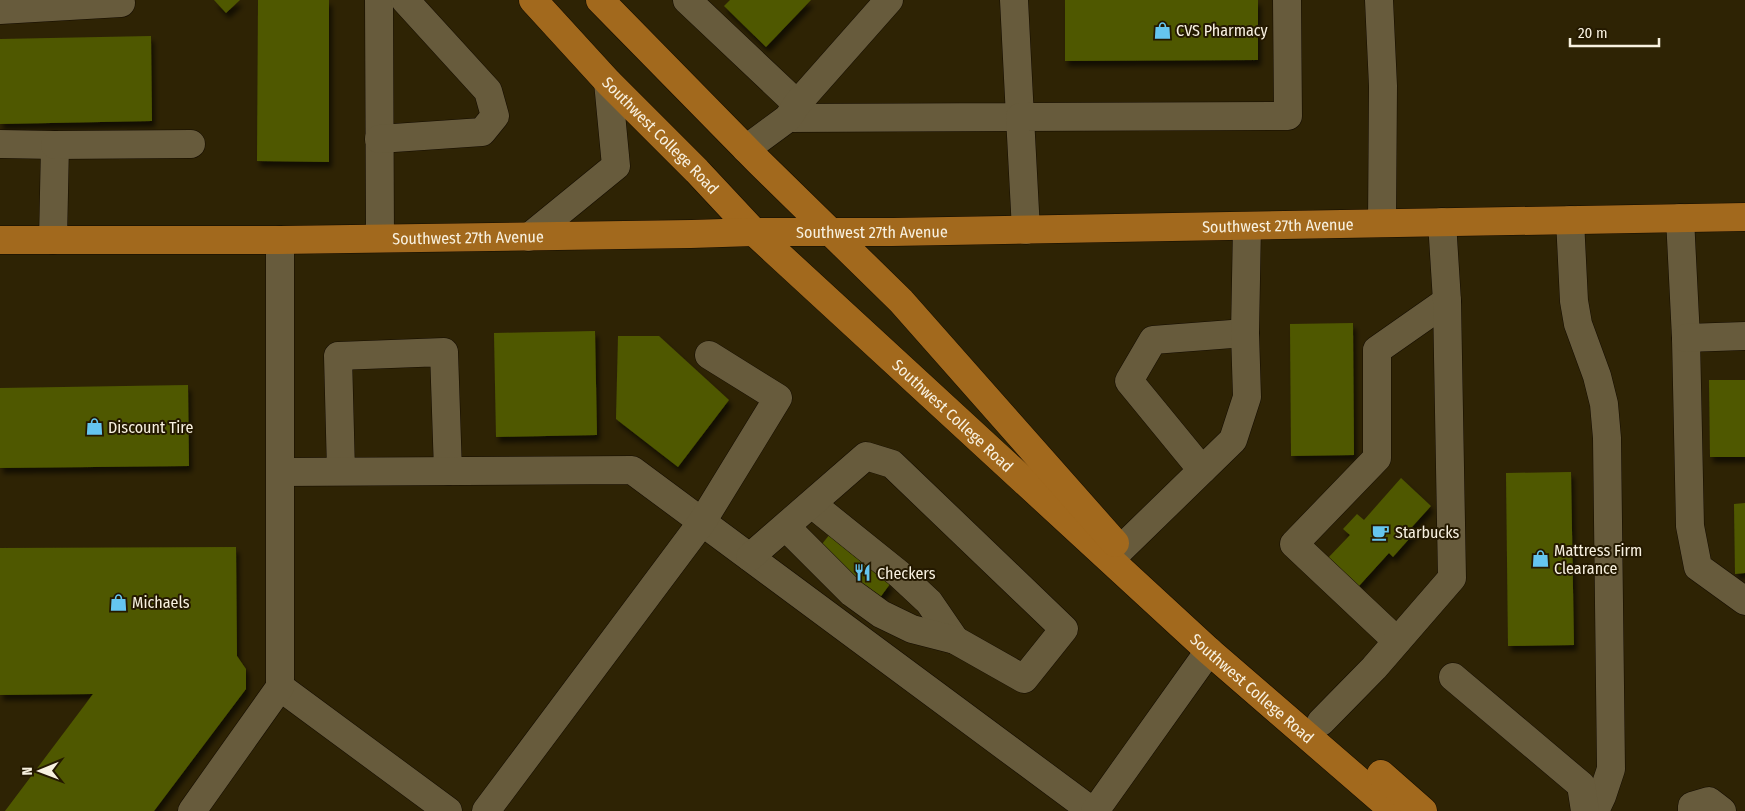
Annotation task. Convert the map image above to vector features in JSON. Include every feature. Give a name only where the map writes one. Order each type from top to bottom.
[{"type":"main road","name":"Southwest College Road","points":[[533,0],[608,82],[697,171],[754,232],[1209,651],[1394,811]]},
{"type":"main road","name":"Southwest College Road","points":[[610,4],[746,148],[901,301],[1121,549],[1423,811]]},
{"type":"main road","name":"Southwest 27th Avenue","points":[[0,240],[280,240],[529,237],[1745,218]]},
{"type":"lane","points":[[379,0],[380,238]]},
{"type":"lane","points":[[379,139],[482,132],[495,116],[488,91],[405,0]]},
{"type":"lane","points":[[746,148],[793,111],[889,0]]},
{"type":"lane","points":[[1014,0],[1026,230]]},
{"type":"lane","points":[[697,3],[793,111],[1020,116],[1288,116],[1286,0]]},
{"type":"lane","points":[[1379,0],[1383,86],[1382,224]]},
{"type":"lane","points":[[0,10],[121,2]]},
{"type":"lane","points":[[529,237],[616,166],[608,82]]},
{"type":"lane","points":[[0,144],[55,146],[191,144]]},
{"type":"lane","points":[[53,240],[55,146]]},
{"type":"lane","points":[[1680,218],[1686,338],[1690,526],[1698,566],[1745,601]]},
{"type":"lane","points":[[1570,220],[1575,308],[1578,324],[1597,376],[1604,404],[1607,438],[1610,769],[1602,796],[1595,811]]},
{"type":"lane","points":[[1320,722],[1374,668],[1452,578],[1447,301],[1442,222]]},
{"type":"lane","points":[[1121,549],[1233,440],[1247,397],[1245,333],[1247,226]]},
{"type":"lane","points":[[192,811],[280,687],[280,240]]},
{"type":"lane","points":[[1397,641],[1294,544],[1378,458],[1377,350],[1447,301]]},
{"type":"lane","points":[[1202,470],[1129,380],[1153,340],[1245,333]]},
{"type":"lane","points":[[1686,338],[1745,336]]},
{"type":"lane","points":[[341,471],[338,356],[444,352],[448,471]]},
{"type":"lane","points":[[486,811],[702,522],[778,398],[709,355]]},
{"type":"lane","points":[[750,557],[866,456],[892,464],[1064,629],[1024,680],[956,640],[912,629],[881,614],[852,592],[786,527]]},
{"type":"lane","points":[[281,472],[632,470],[1094,811],[1209,651]]},
{"type":"lane","points":[[812,504],[899,574],[929,602],[956,640]]},
{"type":"lane","points":[[1453,677],[1581,785],[1585,811]]},
{"type":"lane","points":[[280,687],[448,811]]},
{"type":"lane","points":[[1692,811],[1692,806],[1709,801],[1722,811]]},
{"type":"building","points":[[214,0],[240,0],[226,13]]},
{"type":"building","points":[[258,0],[329,0],[329,162],[257,161]]},
{"type":"building","points":[[730,0],[811,0],[766,47],[724,6]]},
{"type":"building","name":"CVS Pharmacy","points":[[1065,0],[1258,0],[1258,60],[1065,61]]},
{"type":"building","points":[[151,36],[152,121],[0,124],[0,39]]},
{"type":"building","points":[[1353,323],[1354,455],[1291,456],[1290,324]]},
{"type":"building","points":[[595,331],[597,435],[496,437],[494,333]]},
{"type":"building","points":[[618,336],[659,336],[729,400],[678,467],[616,419]]},
{"type":"building","points":[[1709,380],[1745,380],[1745,457],[1710,457]]},
{"type":"building","name":"Discount Tire","points":[[188,385],[189,466],[0,468],[0,388]]},
{"type":"building","name":"Mattress Firm Clearance","points":[[1571,472],[1574,645],[1508,646],[1506,473]]},
{"type":"building","name":"Starbucks","points":[[1401,478],[1431,506],[1412,527],[1417,530],[1393,557],[1389,553],[1359,586],[1328,558],[1350,535],[1343,529],[1357,514],[1364,520]]},
{"type":"building","points":[[1745,503],[1745,573],[1735,574],[1734,504]]},
{"type":"building","name":"Checkers","points":[[830,534],[890,584],[879,599],[818,549]]},
{"type":"building","name":"Michaels","points":[[236,547],[237,656],[246,669],[246,689],[154,811],[5,811],[93,694],[0,695],[0,548]]},
{"type":"place","name":"CVS Pharmacy","points":[[1162,30]]},
{"type":"place","name":"Discount Tire","points":[[94,427]]},
{"type":"place","name":"Starbucks","points":[[1381,532]]},
{"type":"place","name":"Mattress Firm Clearance","points":[[1540,559]]},
{"type":"place","name":"Checkers","points":[[863,573]]},
{"type":"place","name":"Michaels","points":[[118,602]]}]
